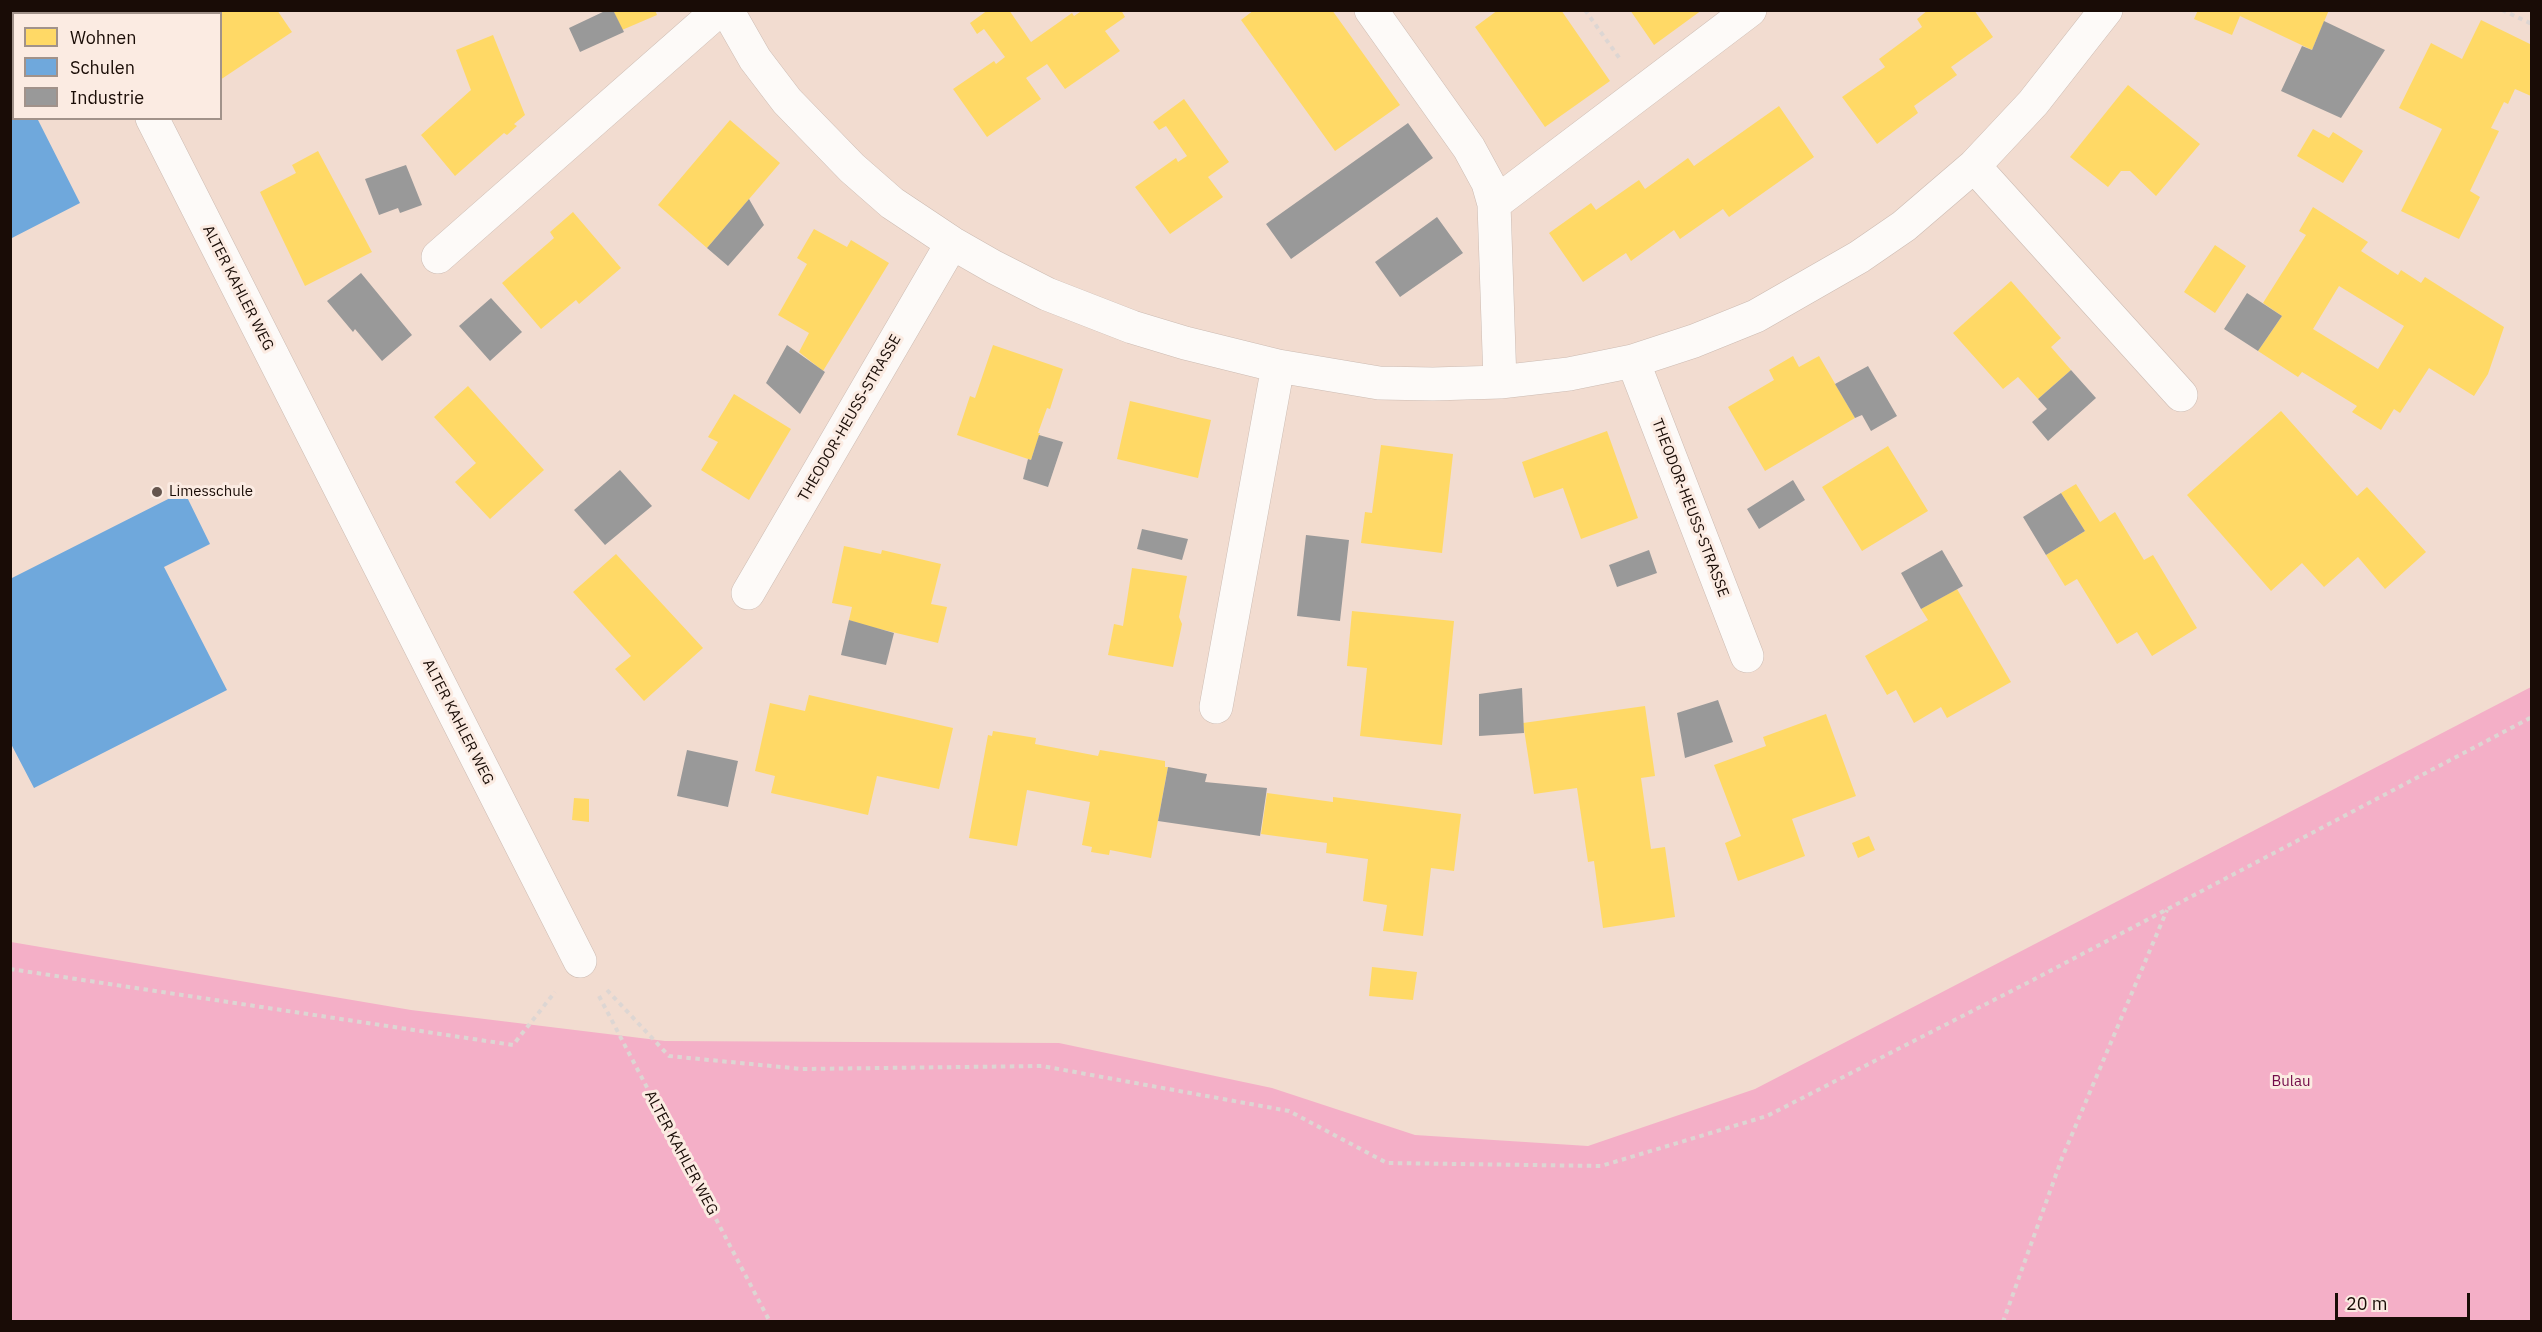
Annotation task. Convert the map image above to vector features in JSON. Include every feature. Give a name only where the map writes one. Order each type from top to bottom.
[{"type":"street","points":[[438,257],[719,10]]},
{"type":"street","points":[[727,10],[754,59],[820,136],[892,203],[952,243],[1047,294],[1132,327],[1278,366],[1379,383],[1433,384],[1500,382],[1569,374],[1634,360],[1694,341],[1756,316],[1859,256],[1904,226],[1974,166],[2033,103],[2106,10]]},
{"type":"street","points":[[1371,10],[1469,148],[1488,183],[1494,204],[1500,382]]},
{"type":"street","points":[[1494,204],[1750,10]]},
{"type":"street","name":"ALTER KAHLER WEG","points":[[153,120],[580,961]]},
{"type":"street","points":[[1974,166],[2181,395]]},
{"type":"street","name":"THEODOR-HEUSS-STRASSE","points":[[748,593],[952,243]]},
{"type":"street","name":"THEODOR-HEUSS-STRASSE","points":[[1634,360],[1747,656]]},
{"type":"street","points":[[1216,707],[1278,366]]},
{"type":"path","points":[[1585,10],[1643,91]]},
{"type":"path","points":[[2502,10],[2532,24]]},
{"type":"path","points":[[10,969],[513,1045],[580,961],[669,1056],[802,1069],[1042,1066],[1289,1111],[1388,1163],[1601,1166],[1767,1116],[2532,717]]},
{"type":"path","points":[[2003,1322],[2062,1158],[2168,908]]},
{"type":"path","name":"ALTER KAHLER WEG","points":[[580,961],[770,1322]]},
{"type":"green space","name":"Bulau","points":[[2531,687],[2531,1321],[11,1321],[11,942],[411,1010],[665,1041],[1059,1043],[1272,1088],[1415,1135],[1588,1146],[1755,1089]]},
{"type":"building: Wohnen","points":[[200,10],[277,10],[292,32],[222,79],[222,12],[201,12]]},
{"type":"building: Wohnen","points":[[613,10],[655,10],[657,15],[622,30]]},
{"type":"building: Wohnen","points":[[988,10],[1009,10],[1031,42],[1072,13],[1074,16],[1083,10],[1121,10],[1125,17],[1105,31],[1120,51],[1065,89],[1047,64],[1026,78],[1041,99],[987,137],[953,89],[994,61],[996,64],[1005,57],[984,29],[977,34],[970,23]]},
{"type":"building: Wohnen","points":[[1254,10],[1332,10],[1400,105],[1335,151],[1241,20]]},
{"type":"building: Wohnen","points":[[1498,10],[1561,10],[1610,81],[1545,127],[1475,27]]},
{"type":"building: Wohnen","points":[[1630,10],[1702,10],[1654,45]]},
{"type":"building: Wohnen","points":[[1928,10],[1974,10],[1993,37],[1951,67],[1957,75],[1914,106],[1918,113],[1877,144],[1842,97],[1885,67],[1879,59],[1922,27],[1917,19]]},
{"type":"building: Wohnen","points":[[2198,10],[2329,10],[2312,50],[2240,16],[2232,35],[2194,19]]},
{"type":"building: Wohnen","points":[[2481,20],[2532,45],[2532,94],[2531,96],[2515,89],[2508,104],[2504,102],[2491,128],[2499,131],[2470,191],[2480,197],[2459,239],[2401,211],[2442,129],[2399,108],[2431,43],[2462,59]]},
{"type":"building: Wohnen","points":[[493,35],[525,115],[514,124],[517,126],[507,135],[504,133],[455,176],[421,135],[471,90],[456,50]]},
{"type":"building: Wohnen","points":[[2128,85],[2200,144],[2156,196],[2130,171],[2121,171],[2108,187],[2070,157]]},
{"type":"building: Wohnen","points":[[1184,99],[1229,162],[1208,177],[1223,197],[1170,234],[1135,187],[1176,158],[1178,162],[1187,156],[1166,126],[1159,130],[1153,122]]},
{"type":"building: Wohnen","points":[[1779,106],[1814,157],[1729,217],[1723,209],[1680,239],[1674,230],[1631,261],[1626,253],[1583,282],[1549,233],[1591,203],[1596,210],[1639,180],[1645,189],[1688,158],[1694,166]]},
{"type":"building: Wohnen","points":[[730,120],[780,163],[707,248],[658,205]]},
{"type":"building: Wohnen","points":[[2313,129],[2329,138],[2333,132],[2363,151],[2343,183],[2297,156]]},
{"type":"building: Wohnen","points":[[318,151],[372,252],[305,286],[260,192],[296,173],[292,165]]},
{"type":"building: Wohnen","points":[[2313,207],[2368,242],[2361,251],[2398,275],[2401,270],[2421,283],[2425,277],[2504,327],[2488,374],[2474,396],[2429,368],[2400,413],[2394,409],[2381,430],[2352,412],[2357,406],[2302,372],[2298,377],[2258,351],[2282,316],[2263,303],[2306,235],[2299,231]],"holes":[[[2339,286],[2404,326],[2378,369],[2313,329]]]},
{"type":"building: Wohnen","points":[[573,212],[621,268],[579,304],[576,300],[541,329],[502,283],[554,238],[550,232]]},
{"type":"building: Wohnen","points":[[814,229],[847,247],[851,240],[889,263],[823,371],[799,352],[809,333],[778,315],[807,264],[797,258]]},
{"type":"building: Wohnen","points":[[2215,245],[2246,266],[2215,313],[2184,292]]},
{"type":"building: Wohnen","points":[[2011,281],[2061,338],[2051,347],[2071,370],[2038,399],[2018,377],[2003,389],[1953,333]]},
{"type":"building: Wohnen","points":[[993,345],[1063,369],[1050,409],[1047,408],[1038,433],[1040,433],[1031,460],[957,435],[970,396],[975,398]]},
{"type":"building: Wohnen","points":[[1793,356],[1799,367],[1819,356],[1855,418],[1765,471],[1728,407],[1774,380],[1769,370]]},
{"type":"building: Wohnen","points":[[468,386],[544,470],[490,519],[455,482],[476,463],[434,417]]},
{"type":"building: Wohnen","points":[[734,394],[791,429],[749,500],[701,470],[718,442],[708,437]]},
{"type":"building: Wohnen","points":[[1130,401],[1211,420],[1198,478],[1117,459]]},
{"type":"building: Wohnen","points":[[2281,411],[2357,496],[2367,487],[2426,552],[2385,589],[2358,557],[2324,587],[2302,563],[2271,591],[2187,495]]},
{"type":"building: Wohnen","points":[[1607,431],[1638,518],[1581,539],[1563,488],[1534,498],[1522,462]]},
{"type":"building: Wohnen","points":[[1381,445],[1453,454],[1442,553],[1361,543],[1365,512],[1372,513]]},
{"type":"building: Wohnen","points":[[1888,446],[1928,511],[1862,551],[1822,487]]},
{"type":"building: Wohnen","points":[[2076,484],[2100,522],[2115,512],[2144,560],[2153,555],[2197,628],[2152,656],[2137,632],[2117,644],[2077,579],[2065,586],[2046,555],[2085,531],[2061,493]]},
{"type":"building: Wohnen","points":[[844,546],[881,554],[882,550],[941,564],[931,604],[947,607],[938,643],[849,620],[852,607],[832,603]]},
{"type":"building: Wohnen","points":[[616,554],[703,648],[644,701],[615,669],[631,656],[573,592]]},
{"type":"building: Wohnen","points":[[1132,568],[1187,576],[1179,617],[1182,624],[1173,667],[1108,655],[1114,624],[1123,626]]},
{"type":"building: Wohnen","points":[[1957,589],[2011,682],[1947,718],[1941,707],[1914,723],[1896,690],[1887,695],[1865,656],[1928,620],[1921,609]]},
{"type":"building: Wohnen","points":[[1352,611],[1454,621],[1442,745],[1360,736],[1367,668],[1347,666]]},
{"type":"building: Wohnen","points":[[809,695],[953,728],[939,789],[877,776],[868,815],[771,793],[775,776],[755,771],[770,703],[805,711]]},
{"type":"building: Wohnen","points":[[1645,706],[1655,776],[1641,778],[1651,849],[1665,847],[1675,917],[1603,928],[1594,861],[1588,862],[1577,788],[1534,794],[1523,723]]},
{"type":"building: Wohnen","points":[[1826,714],[1856,796],[1792,819],[1805,856],[1738,881],[1725,843],[1741,836],[1714,765],[1766,746],[1763,737]]},
{"type":"building: Wohnen","points":[[993,731],[1036,738],[1035,744],[1098,756],[1100,750],[1165,761],[1165,767],[1168,767],[1151,858],[1110,850],[1109,855],[1091,852],[1092,847],[1082,845],[1090,802],[1027,790],[1017,846],[969,838],[988,735],[992,736]]},
{"type":"building: Wohnen","points":[[1267,793],[1333,802],[1333,797],[1461,814],[1454,871],[1431,868],[1423,936],[1383,931],[1387,905],[1363,901],[1368,859],[1326,853],[1327,843],[1261,834]]},
{"type":"building: Wohnen","points":[[574,798],[589,799],[589,822],[572,820]]},
{"type":"building: Wohnen","points":[[1869,836],[1875,850],[1858,858],[1852,843]]},
{"type":"building: Wohnen","points":[[1372,967],[1417,972],[1413,1000],[1369,996]]},
{"type":"building: Schulen","points":[[10,66],[12,69],[12,120],[38,120],[80,203],[10,239]]},
{"type":"building: Schulen","points":[[184,491],[210,544],[164,567],[227,690],[34,788],[10,742],[10,579]]},
{"type":"building: Industrie","points":[[607,10],[613,10],[624,32],[580,52],[569,28]]},
{"type":"building: Industrie","points":[[2324,21],[2385,50],[2341,118],[2281,91],[2302,46],[2312,50]]},
{"type":"building: Industrie","points":[[1408,123],[1433,158],[1291,259],[1266,224]]},
{"type":"building: Industrie","points":[[406,165],[422,205],[400,213],[398,208],[379,215],[365,179]]},
{"type":"building: Industrie","points":[[749,199],[764,225],[728,266],[707,248]]},
{"type":"building: Industrie","points":[[1437,217],[1463,253],[1400,297],[1375,262]]},
{"type":"building: Industrie","points":[[361,273],[412,335],[382,361],[327,301]]},
{"type":"building: Industrie","points":[[2247,293],[2282,316],[2258,351],[2224,329]]},
{"type":"building: Industrie","points":[[491,298],[522,332],[490,361],[459,326]]},
{"type":"building: Industrie","points":[[787,345],[825,372],[800,414],[766,383]]},
{"type":"building: Industrie","points":[[1868,366],[1897,416],[1871,431],[1862,415],[1855,418],[1835,384]]},
{"type":"building: Industrie","points":[[2071,370],[2096,398],[2048,441],[2032,422],[2047,409],[2038,399]]},
{"type":"building: Industrie","points":[[1039,435],[1063,442],[1048,487],[1023,479],[1028,459],[1031,460]]},
{"type":"building: Industrie","points":[[620,470],[652,506],[605,545],[574,510]]},
{"type":"building: Industrie","points":[[1793,480],[1805,500],[1759,529],[1747,509]]},
{"type":"building: Industrie","points":[[2061,493],[2085,531],[2046,555],[2023,517]]},
{"type":"building: Industrie","points":[[1142,529],[1188,539],[1182,560],[1137,549]]},
{"type":"building: Industrie","points":[[1306,535],[1349,540],[1340,621],[1297,616]]},
{"type":"building: Industrie","points":[[1649,550],[1657,573],[1617,587],[1609,565]]},
{"type":"building: Industrie","points":[[1942,550],[1963,586],[1921,609],[1901,573]]},
{"type":"building: Industrie","points":[[849,620],[894,633],[886,665],[841,655]]},
{"type":"building: Industrie","points":[[1522,688],[1524,733],[1479,736],[1479,694]]},
{"type":"building: Industrie","points":[[1718,700],[1733,742],[1685,758],[1677,713]]},
{"type":"building: Industrie","points":[[687,750],[738,761],[728,807],[677,796]]},
{"type":"building: Industrie","points":[[1168,767],[1207,774],[1205,782],[1267,788],[1260,836],[1158,821]]},
{"type":"place","name":"Limesschule","points":[[157,492]]}]
